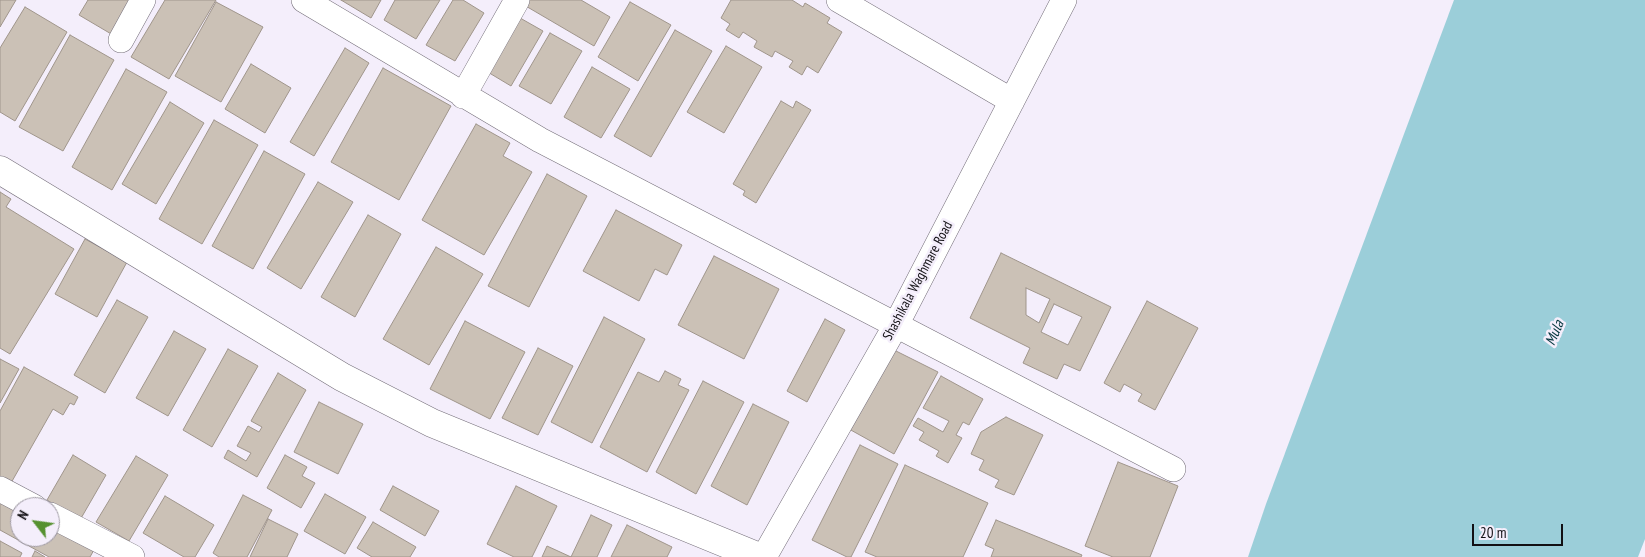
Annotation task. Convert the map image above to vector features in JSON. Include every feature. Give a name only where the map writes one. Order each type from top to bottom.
[{"type":"street","points":[[121,40],[143,0]]},
{"type":"street","points":[[304,0],[540,140],[1173,469]]},
{"type":"street","points":[[463,96],[517,0]]},
{"type":"street","points":[[839,0],[1012,101]]},
{"type":"street","name":"Shashikala Waghmare Road","points":[[764,557],[896,325],[1064,0]]},
{"type":"street","points":[[0,170],[342,378],[432,423],[759,557]]},
{"type":"street","points":[[0,489],[15,497]]},
{"type":"street","points":[[60,520],[132,557]]},
{"type":"water","name":"Mula","points":[[1454,0],[1645,0],[1645,539],[1638,557],[1248,557],[1266,504]]},
{"type":"building","points":[[0,0],[16,0],[0,27]]},
{"type":"building","points":[[88,0],[140,0],[118,38],[79,15]]},
{"type":"building","points":[[165,0],[216,0],[169,79],[131,57]]},
{"type":"building","points":[[341,0],[381,0],[371,18]]},
{"type":"building","points":[[395,0],[440,0],[416,39],[384,20]]},
{"type":"building","points":[[453,0],[463,0],[484,13],[455,61],[426,45]]},
{"type":"building","points":[[528,0],[581,0],[610,17],[594,46],[524,5]]},
{"type":"building","points":[[731,0],[792,0],[803,7],[805,3],[830,18],[827,23],[842,32],[818,73],[807,66],[802,75],[789,67],[793,61],[775,51],[772,57],[754,47],[757,41],[743,32],[739,38],[726,30],[730,24],[721,18]]},
{"type":"building","points":[[216,2],[263,27],[221,102],[175,76]]},
{"type":"building","points":[[630,2],[671,25],[638,81],[598,57]]},
{"type":"building","points":[[25,7],[67,32],[15,121],[0,112],[0,48]]},
{"type":"building","points":[[513,14],[543,31],[511,86],[481,68]]},
{"type":"building","points":[[675,30],[712,51],[651,157],[614,136]]},
{"type":"building","points":[[550,33],[582,51],[551,104],[519,86]]},
{"type":"building","points":[[70,35],[114,60],[63,151],[19,127]]},
{"type":"building","points":[[726,46],[762,67],[724,133],[687,112]]},
{"type":"building","points":[[345,48],[369,63],[314,156],[290,142]]},
{"type":"building","points":[[251,64],[291,88],[265,133],[225,109]]},
{"type":"building","points":[[592,67],[630,89],[601,138],[564,117]]},
{"type":"building","points":[[383,68],[451,106],[399,200],[331,162]]},
{"type":"building","points":[[126,69],[167,92],[112,190],[72,167]]},
{"type":"building","points":[[781,101],[793,108],[796,101],[811,110],[756,203],[743,195],[745,191],[733,184]]},
{"type":"building","points":[[170,102],[204,123],[156,204],[122,184]]},
{"type":"building","points":[[214,120],[258,145],[202,244],[159,219]]},
{"type":"building","points":[[476,124],[510,143],[503,156],[532,172],[484,255],[422,220]]},
{"type":"building","points":[[264,151],[305,174],[253,269],[212,246]]},
{"type":"building","points":[[547,174],[587,196],[529,307],[488,286]]},
{"type":"building","points":[[318,182],[353,202],[301,289],[267,268]]},
{"type":"building","points":[[0,192],[11,199],[6,207],[74,249],[10,354],[0,348]]},
{"type":"building","points":[[616,210],[682,245],[667,275],[655,269],[639,301],[583,271]]},
{"type":"building","points":[[368,215],[401,234],[355,317],[321,297]]},
{"type":"building","points":[[85,239],[127,262],[97,317],[55,294]]},
{"type":"building","points":[[436,247],[483,274],[429,365],[383,339]]},
{"type":"building","points":[[1001,253],[1111,307],[1080,371],[1064,364],[1057,379],[1023,363],[1030,348],[970,318]],"holes":[[[1026,288],[1050,299],[1039,323],[1026,315]],[[1054,304],[1082,317],[1068,345],[1041,332]]]},
{"type":"building","points":[[714,256],[779,289],[744,359],[678,325]]},
{"type":"building","points":[[117,300],[148,317],[105,393],[74,375]]},
{"type":"building","points":[[1147,301],[1198,328],[1155,410],[1138,401],[1142,394],[1124,384],[1120,392],[1104,383]]},
{"type":"building","points":[[604,317],[645,339],[592,443],[551,422]]},
{"type":"building","points":[[825,319],[845,330],[807,402],[787,391]]},
{"type":"building","points":[[465,321],[525,352],[490,419],[430,389]]},
{"type":"building","points":[[174,331],[206,349],[168,416],[136,398]]},
{"type":"building","points":[[538,348],[573,366],[538,435],[502,418]]},
{"type":"building","points":[[228,349],[258,366],[212,447],[183,430]]},
{"type":"building","points":[[892,349],[938,372],[894,454],[849,429]]},
{"type":"building","points":[[0,359],[19,369],[0,403]]},
{"type":"building","points":[[24,367],[78,397],[74,405],[70,403],[63,415],[53,409],[11,483],[0,477],[0,411]]},
{"type":"building","points":[[665,371],[681,379],[678,385],[689,390],[647,472],[600,447],[638,372],[659,382]]},
{"type":"building","points":[[278,373],[306,390],[257,477],[224,458],[228,450],[246,461],[251,453],[237,446],[248,426],[259,432],[262,427],[251,421]]},
{"type":"building","points":[[941,376],[983,399],[969,425],[963,422],[956,435],[962,438],[948,463],[936,456],[939,451],[919,440],[924,432],[913,426],[918,418],[943,432],[949,421],[923,408]]},
{"type":"building","points":[[703,381],[744,402],[696,494],[656,472]]},
{"type":"building","points":[[319,402],[363,424],[338,474],[294,452]]},
{"type":"building","points":[[753,404],[789,422],[747,505],[711,486]]},
{"type":"building","points":[[1006,417],[1043,435],[1014,495],[995,487],[999,480],[979,470],[984,460],[971,454],[981,432]]},
{"type":"building","points":[[860,445],[898,464],[851,557],[847,557],[812,540]]},
{"type":"building","points":[[73,455],[106,475],[80,520],[60,508],[60,497],[49,497]]},
{"type":"building","points":[[285,455],[307,467],[302,476],[315,483],[301,508],[267,488]]},
{"type":"building","points":[[136,456],[168,475],[129,541],[96,522]]},
{"type":"building","points":[[1118,462],[1178,486],[1150,557],[1113,557],[1085,546]]},
{"type":"building","points":[[905,465],[988,503],[963,557],[877,557],[865,552]]},
{"type":"building","points":[[393,486],[439,511],[425,536],[380,510]]},
{"type":"building","points":[[516,486],[557,506],[532,557],[514,557],[487,544]]},
{"type":"building","points":[[325,494],[366,517],[345,554],[304,531]]},
{"type":"building","points":[[0,495],[10,501],[10,536],[0,530]]},
{"type":"building","points":[[243,495],[272,510],[247,557],[219,557],[213,553]]},
{"type":"building","points":[[165,496],[214,525],[195,557],[184,557],[143,533]]},
{"type":"building","points":[[591,515],[612,525],[597,557],[571,557]]},
{"type":"building","points":[[268,519],[298,534],[287,557],[250,557]]},
{"type":"building","points":[[996,520],[1082,555],[1081,557],[991,557],[994,549],[985,545]]},
{"type":"building","points":[[373,522],[416,547],[410,557],[372,557],[357,548]]},
{"type":"building","points":[[627,525],[672,547],[667,557],[611,557]]},
{"type":"building","points":[[60,529],[95,548],[90,557],[49,557],[31,547],[60,547]]},
{"type":"building","points":[[0,541],[22,553],[20,557],[0,557]]},
{"type":"building","points":[[547,546],[571,557],[542,557]]},
{"type":"building","points":[[35,551],[45,557],[32,557]]}]
